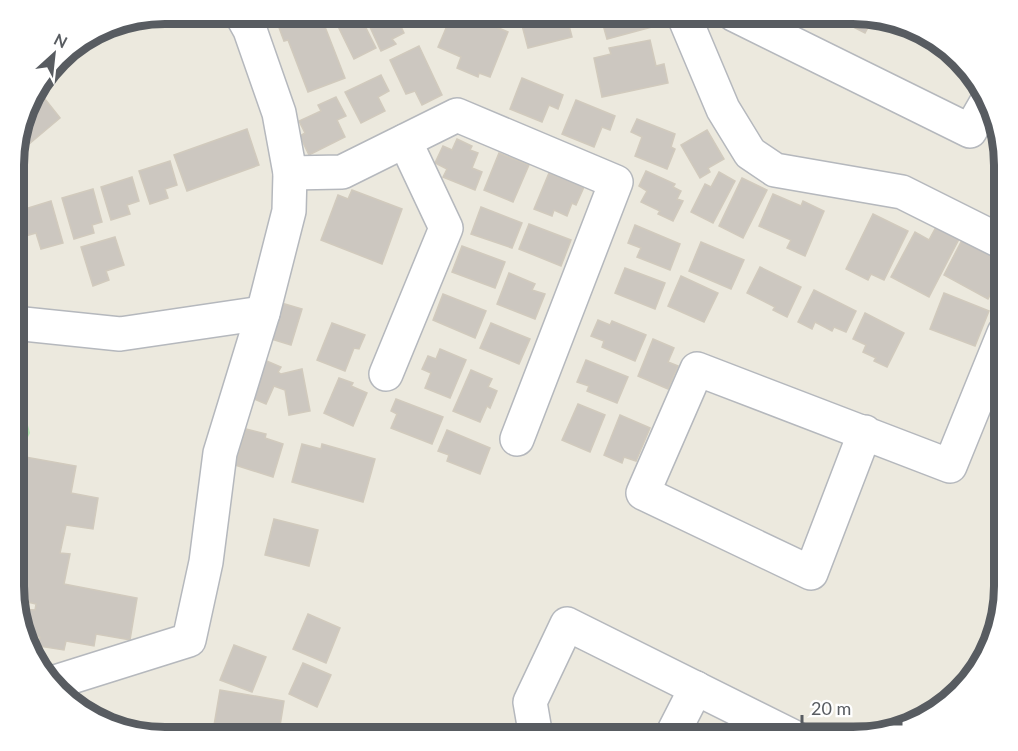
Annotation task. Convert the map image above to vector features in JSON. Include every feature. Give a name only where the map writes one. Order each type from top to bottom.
[{"type":"street","points":[[60,680],[189,640],[206,562],[220,453],[262,313],[289,211],[290,173],[279,112],[247,24]]},
{"type":"street","points":[[687,24],[723,109],[750,153],[775,170],[902,192],[994,238]]},
{"type":"street","points":[[753,24],[970,131],[983,109]]},
{"type":"street","points":[[290,173],[342,172],[457,115],[616,182],[517,439]]},
{"type":"street","points":[[386,374],[446,228],[405,141]]},
{"type":"street","points":[[24,324],[120,334],[262,313]]},
{"type":"street","points":[[865,432],[811,573],[643,493],[697,369],[865,432],[950,466],[994,358]]},
{"type":"street","points":[[534,727],[530,702],[567,624],[774,727]]},
{"type":"street","points":[[676,727],[696,688]]},
{"type":"green space","points":[[24,410],[30,433],[24,445]]},
{"type":"building","points":[[278,24],[324,24],[345,78],[308,92],[288,40],[284,41]]},
{"type":"building","points":[[337,24],[364,24],[376,48],[354,59]]},
{"type":"building","points":[[369,24],[400,24],[404,33],[392,39],[396,44],[381,51]]},
{"type":"building","points":[[448,24],[495,24],[494,26],[508,32],[490,77],[479,73],[478,77],[457,68],[461,57],[438,47]]},
{"type":"building","points":[[522,24],[569,24],[572,37],[528,48]]},
{"type":"building","points":[[603,24],[651,24],[652,27],[607,39]]},
{"type":"building","points":[[847,24],[869,25],[865,33]]},
{"type":"building","points":[[650,40],[656,66],[664,64],[668,83],[602,97],[594,58],[611,54],[609,48]]},
{"type":"building","points":[[419,46],[442,95],[422,105],[415,91],[406,94],[390,60]]},
{"type":"building","points":[[381,75],[389,91],[378,97],[385,111],[361,123],[345,92]]},
{"type":"building","points":[[522,78],[563,95],[558,109],[549,105],[542,122],[510,109]]},
{"type":"building","points":[[42,96],[60,118],[25,148],[31,119]]},
{"type":"building","points":[[336,97],[346,116],[337,120],[345,137],[309,155],[300,136],[305,133],[299,121],[321,111],[318,105]]},
{"type":"building","points":[[576,100],[615,116],[610,130],[602,127],[594,147],[562,134]]},
{"type":"building","points":[[637,119],[675,134],[671,147],[675,149],[667,169],[635,156],[642,137],[631,132]]},
{"type":"building","points":[[247,129],[259,165],[187,191],[174,155]]},
{"type":"building","points":[[707,130],[724,159],[708,168],[710,172],[700,178],[681,145]]},
{"type":"building","points":[[457,139],[472,146],[470,150],[478,153],[472,168],[482,172],[475,190],[443,177],[447,169],[435,163],[443,146],[452,150]]},
{"type":"building","points":[[499,153],[529,165],[513,202],[484,190]]},
{"type":"building","points":[[170,161],[177,185],[165,189],[168,198],[150,204],[139,171]]},
{"type":"building","points":[[646,171],[675,184],[673,187],[681,191],[677,199],[683,201],[673,221],[658,214],[660,211],[641,202],[647,191],[639,186]]},
{"type":"building","points":[[719,172],[735,181],[713,223],[691,212],[705,184],[711,187]]},
{"type":"building","points":[[549,173],[584,187],[576,205],[572,203],[567,216],[554,210],[552,216],[534,209]]},
{"type":"building","points":[[132,177],[139,201],[127,205],[130,214],[111,220],[101,187]]},
{"type":"building","points":[[742,178],[767,190],[743,238],[719,226]]},
{"type":"building","points":[[93,189],[102,222],[92,225],[94,233],[74,239],[62,198]]},
{"type":"building","points":[[352,190],[402,209],[382,264],[321,240],[338,195],[348,199]]},
{"type":"building","points":[[773,194],[801,206],[803,201],[824,211],[805,256],[787,248],[791,240],[759,226]]},
{"type":"building","points":[[51,201],[63,243],[41,249],[36,233],[24,236],[24,209]]},
{"type":"building","points":[[481,207],[522,223],[512,248],[471,234]]},
{"type":"building","points":[[873,214],[908,231],[884,280],[871,274],[868,280],[846,269]]},
{"type":"building","points":[[529,224],[571,240],[561,266],[519,249]]},
{"type":"building","points":[[635,225],[680,244],[670,270],[637,257],[641,248],[628,243]]},
{"type":"building","points":[[936,227],[959,239],[929,297],[891,277],[915,232],[929,240]]},
{"type":"building","points":[[115,237],[124,265],[106,271],[109,280],[93,286],[81,247]]},
{"type":"building","points":[[962,240],[994,257],[994,288],[988,299],[944,275]]},
{"type":"building","points":[[701,242],[744,260],[731,289],[689,271]]},
{"type":"building","points":[[462,246],[505,262],[495,288],[452,272]]},
{"type":"building","points":[[760,267],[801,287],[787,317],[773,310],[775,307],[747,293]]},
{"type":"building","points":[[625,268],[665,283],[655,309],[615,293]]},
{"type":"building","points":[[509,273],[535,284],[532,290],[545,294],[535,319],[497,304]]},
{"type":"building","points":[[681,276],[718,293],[704,322],[668,306]]},
{"type":"building","points":[[814,290],[856,311],[846,332],[834,327],[832,331],[815,322],[812,329],[798,322]]},
{"type":"building","points":[[944,293],[989,311],[975,346],[930,329]]},
{"type":"building","points":[[443,294],[486,311],[475,338],[433,320]]},
{"type":"building","points":[[278,302],[302,309],[291,345],[268,338]]},
{"type":"building","points":[[865,313],[904,333],[887,367],[874,361],[876,358],[863,352],[866,345],[853,339]]},
{"type":"building","points":[[598,320],[610,325],[612,321],[646,335],[635,361],[602,347],[604,341],[591,336]]},
{"type":"building","points":[[332,323],[365,335],[359,349],[354,348],[345,371],[317,360]]},
{"type":"building","points":[[491,323],[530,339],[519,364],[480,348]]},
{"type":"building","points":[[653,339],[674,348],[668,362],[678,366],[668,389],[638,376]]},
{"type":"building","points":[[440,349],[466,360],[450,398],[425,388],[431,373],[422,369],[428,356],[436,359]]},
{"type":"building","points":[[262,359],[281,367],[278,372],[281,374],[302,369],[310,411],[289,415],[285,390],[274,386],[266,404],[249,397]]},
{"type":"building","points":[[586,360],[628,377],[617,403],[587,391],[589,386],[577,382]]},
{"type":"building","points":[[471,370],[492,379],[488,387],[497,391],[490,408],[487,406],[480,422],[453,411]]},
{"type":"building","points":[[339,378],[353,383],[351,386],[367,393],[353,426],[324,413]]},
{"type":"building","points":[[396,399],[443,417],[432,444],[391,428],[397,414],[391,411]]},
{"type":"building","points":[[578,404],[605,415],[590,452],[562,440]]},
{"type":"building","points":[[620,415],[650,428],[636,461],[624,457],[622,463],[604,455]]},
{"type":"building","points":[[246,429],[266,434],[265,438],[283,444],[273,477],[235,465]]},
{"type":"building","points":[[447,430],[490,448],[480,474],[447,461],[449,455],[438,451]]},
{"type":"building","points":[[302,444],[321,449],[322,444],[375,459],[363,502],[292,482]]},
{"type":"building","points":[[24,457],[76,466],[71,493],[98,498],[93,529],[66,525],[60,553],[70,554],[64,584],[137,598],[130,640],[96,634],[94,646],[66,641],[64,650],[38,646],[40,637],[33,636],[31,632],[26,609],[35,610],[36,604],[25,601],[24,596]]},
{"type":"building","points":[[274,519],[318,530],[309,566],[265,555]]},
{"type":"building","points":[[308,614],[340,628],[326,663],[293,649]]},
{"type":"building","points":[[234,645],[266,657],[252,692],[220,680]]},
{"type":"building","points":[[303,663],[331,675],[317,707],[289,694]]},
{"type":"building","points":[[220,690],[284,701],[280,726],[285,727],[214,727]]}]
